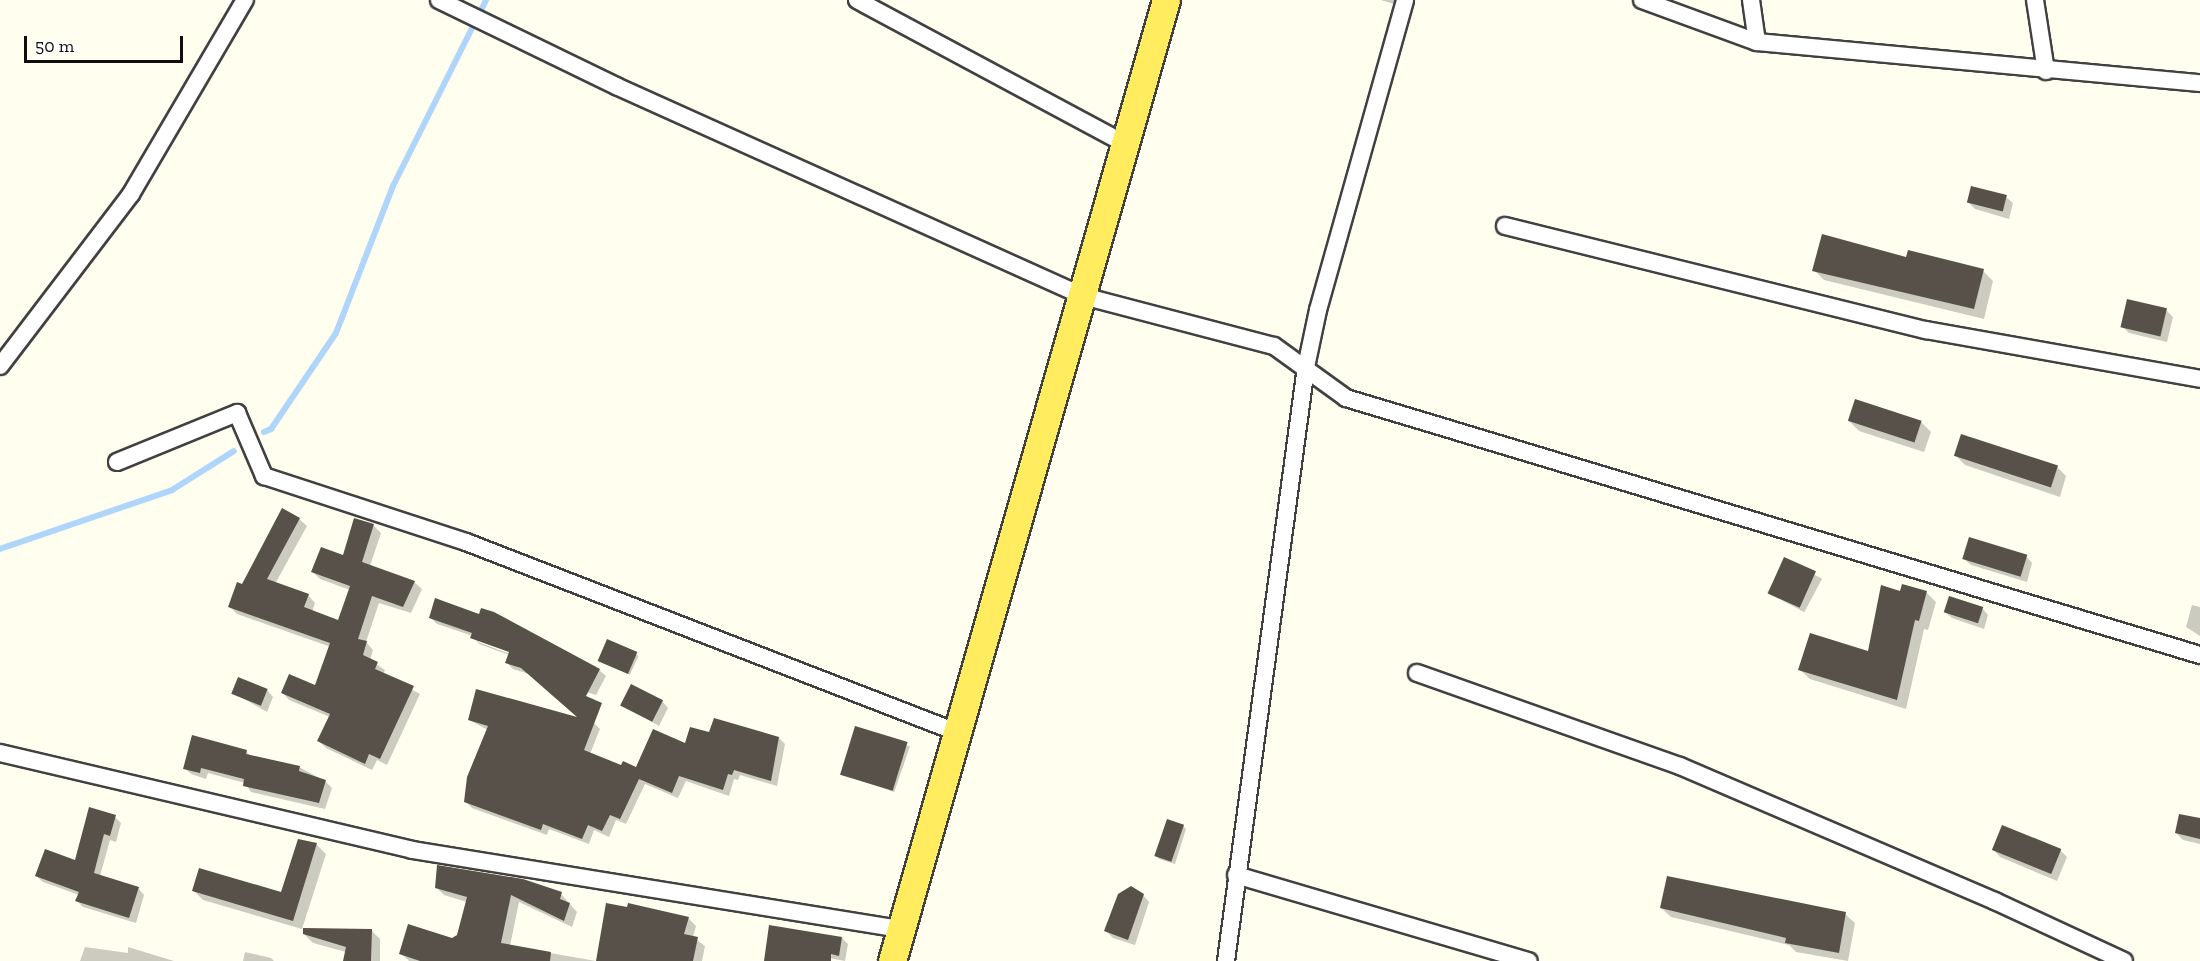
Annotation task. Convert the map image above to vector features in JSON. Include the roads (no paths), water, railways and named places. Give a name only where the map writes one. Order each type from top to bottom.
[{"type":"main road","points":[[892,961],[959,733],[1166,0]]},
{"type":"street","points":[[0,366],[131,194],[245,0]]},
{"type":"street","points":[[439,0],[616,86],[1083,296],[1274,346],[1346,398],[2200,655]]},
{"type":"street","points":[[857,0],[1125,144]]},
{"type":"street","points":[[1226,961],[1306,367],[1318,310],[1405,0]]},
{"type":"street","points":[[1642,0],[1757,42],[2046,71],[2200,83]]},
{"type":"street","points":[[1751,0],[1757,42]]},
{"type":"street","points":[[2035,0],[2046,71]]},
{"type":"street","points":[[1504,226],[1926,330],[2200,379]]},
{"type":"street","points":[[117,462],[237,413],[264,476],[466,542],[959,733]]},
{"type":"street","points":[[1417,673],[1680,766],[1995,901],[2124,961]]},
{"type":"street","points":[[0,753],[412,850],[902,929]]},
{"type":"street","points":[[1236,875],[1529,961]]},
{"type":"waterway","points":[[264,432],[271,429],[336,333],[393,186],[486,0]]},
{"type":"waterway","points":[[0,549],[172,490],[234,451]]}]
